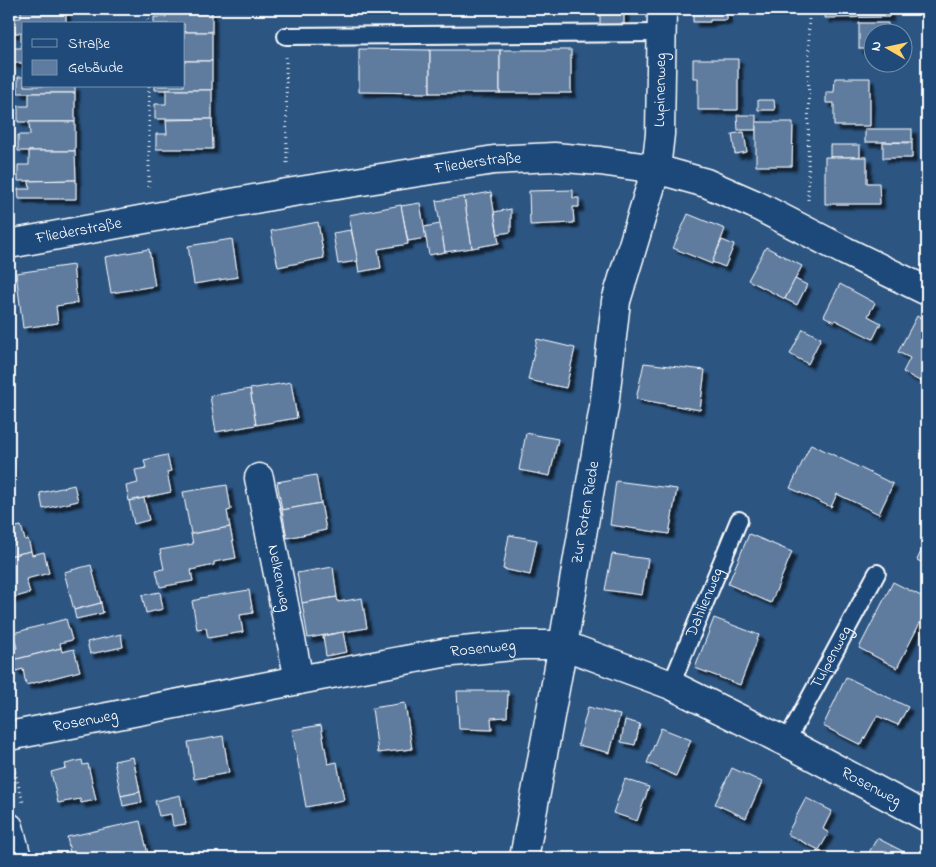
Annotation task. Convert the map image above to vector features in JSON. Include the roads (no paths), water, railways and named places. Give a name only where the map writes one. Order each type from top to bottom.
[{"type":"street","name":"Lupinenweg","points":[[656,169],[660,134],[662,21]]},
{"type":"street","name":"Fliederstraße","points":[[15,242],[287,193],[494,160],[554,157],[656,169],[706,183],[754,204],[927,291]]},
{"type":"street","name":"Zur Roten Riede","points":[[524,858],[604,407],[616,301],[656,169]]},
{"type":"street","name":"Nelkenweg","points":[[259,478],[299,680]]},
{"type":"street","name":"Rosenweg","points":[[9,736],[443,653],[522,645],[563,645],[671,685],[926,813]]},
{"type":"street","points":[[9,827],[17,858]]},
{"type":"lane","points":[[286,36],[662,21]]},
{"type":"lane","name":"Dahlienweg","points":[[671,685],[739,520]]},
{"type":"lane","name":"Tulpenweg","points":[[786,742],[877,574]]}]
